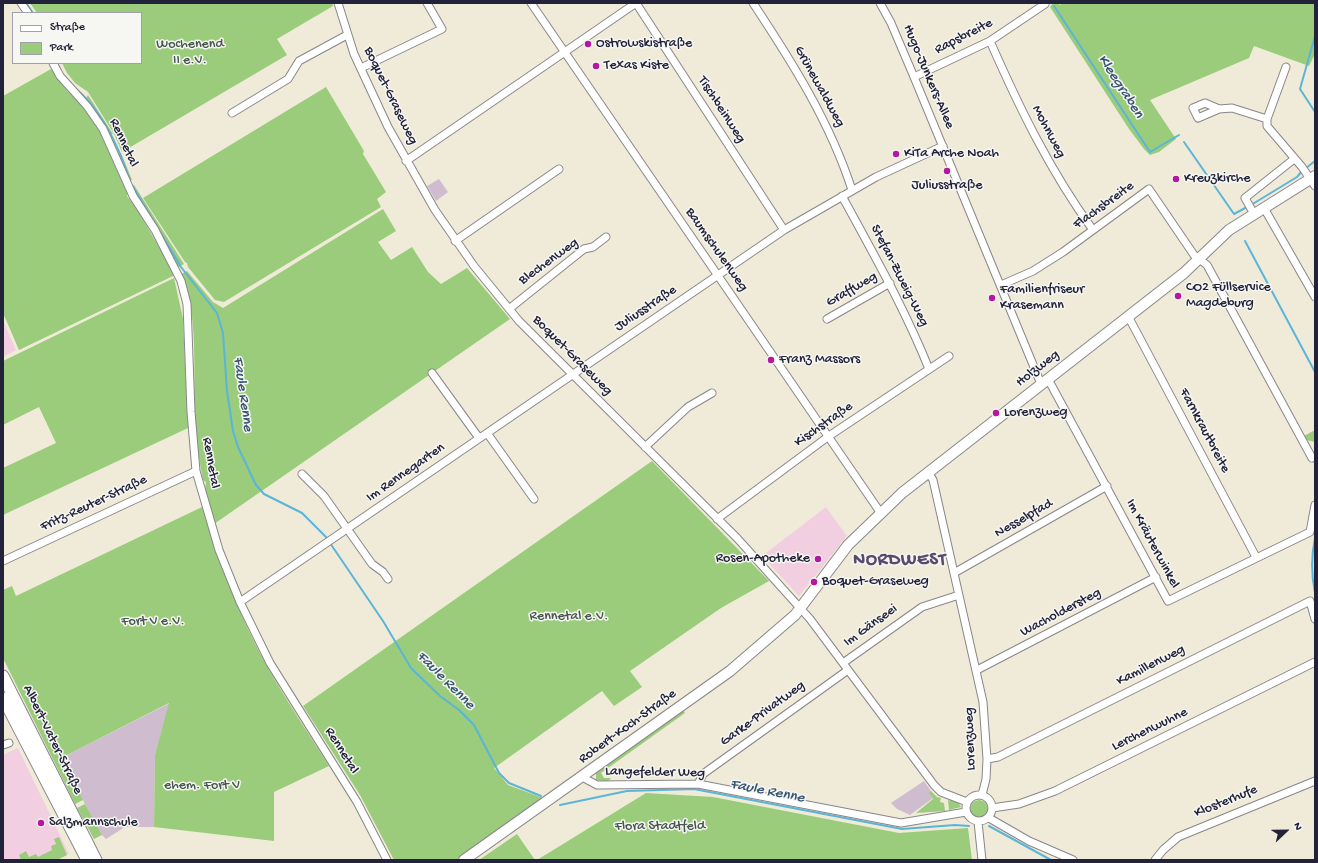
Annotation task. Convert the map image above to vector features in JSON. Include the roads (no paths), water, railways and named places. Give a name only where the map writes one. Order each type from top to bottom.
[{"type":"main road","name":"Albert-Vater-Straße","points":[[3,676],[96,860]]},
{"type":"main road","name":"Albert-Vater-Straße","points":[[3,698],[87,860]]},
{"type":"street","points":[[21,3],[27,12]]},
{"type":"street","name":"Boquet-Graseweg","points":[[338,3],[347,35],[361,68],[382,115],[406,161],[455,241],[508,309],[717,519],[801,608],[934,785],[941,792],[967,802]]},
{"type":"street","points":[[361,68],[442,30],[427,3]]},
{"type":"street","name":"Baumschulenweg","points":[[531,3],[880,512]]},
{"type":"street","points":[[406,161],[636,3]]},
{"type":"street","name":"Tischbeinweg","points":[[636,3],[784,230]]},
{"type":"street","name":"Grünewaldweg","points":[[753,3],[800,78],[830,131],[842,158],[852,190]]},
{"type":"street","name":"Hugo-Junkers-Allee","points":[[880,3],[891,23],[1001,285],[1044,382]]},
{"type":"street","name":"Rapsbreite","points":[[914,77],[990,41],[1045,4]]},
{"type":"street","points":[[232,113],[288,79],[299,61],[347,35]]},
{"type":"street","name":"Mohnweg","points":[[990,41],[1040,147],[1070,197],[1093,230]]},
{"type":"street","name":"Rennetal","points":[[54,64],[60,76],[87,106],[103,129],[133,196],[155,230],[182,281],[187,304],[190,412],[196,471],[219,550],[240,602],[267,658],[357,802],[387,860]]},
{"type":"street","points":[[1286,67],[1267,119],[1267,126],[1310,176]]},
{"type":"street","points":[[1219,109],[1232,108],[1267,119]]},
{"type":"street","name":"Juliusstraße","points":[[573,375],[784,230],[852,190],[943,146]]},
{"type":"street","points":[[1251,208],[1245,198],[1294,159]]},
{"type":"street","points":[[455,241],[559,169]]},
{"type":"street","name":"Holzweg","points":[[801,608],[842,552],[880,512],[928,472],[1128,316],[1198,259],[1251,208],[1264,208],[1310,176]]},
{"type":"street","name":"Flachsbreite","points":[[1001,285],[1033,271],[1149,190],[1198,259]]},
{"type":"street","name":"Stefan-Zweig-Weg","points":[[842,196],[890,283],[913,329],[929,369]]},
{"type":"street","points":[[1264,208],[1315,297]]},
{"type":"street","name":"Blechenweg","points":[[508,309],[584,249],[593,247],[606,237]]},
{"type":"street","points":[[1198,259],[1207,265],[1312,458]]},
{"type":"street","name":"Graffweg","points":[[827,319],[890,283]]},
{"type":"street","name":"Farnkrautbreite","points":[[1128,316],[1256,558]]},
{"type":"street","name":"Kischstraße","points":[[717,519],[829,436],[949,356]]},
{"type":"street","points":[[432,373],[479,438]]},
{"type":"street","name":"Im Rennegarten","points":[[240,602],[573,375]]},
{"type":"street","name":"Im Kräuterwinkel","points":[[1044,382],[1107,486],[1168,601],[1310,532],[1315,505]]},
{"type":"street","points":[[645,447],[688,407],[712,393]]},
{"type":"street","points":[[487,434],[534,499]]},
{"type":"street","name":"Fritz-Reuter-Straße","points":[[3,561],[196,471]]},
{"type":"street","name":"Lorenzweg","points":[[928,472],[933,480],[977,670],[985,720],[986,759],[985,784],[982,795]]},
{"type":"street","points":[[302,474],[324,496],[372,564],[383,572],[388,579]]},
{"type":"street","name":"Nesselpfad","points":[[954,573],[1107,486]]},
{"type":"street","name":"Wacholdersteg","points":[[977,670],[1156,577]]},
{"type":"street","name":"Im Gänseei","points":[[843,663],[922,607],[959,595]]},
{"type":"street","name":"Kamillenweg","points":[[986,759],[998,757],[1310,601],[1315,618]]},
{"type":"street","name":"Robert-Koch-Straße","points":[[464,860],[730,671],[777,632],[801,608]]},
{"type":"street","name":"Lerchenwuhne","points":[[992,808],[1019,804],[1055,791],[1315,662]]},
{"type":"street","name":"Garke-Privatweg","points":[[698,784],[703,774],[848,670]]},
{"type":"street","name":"Langefelder Weg","points":[[582,777],[597,785],[698,784],[901,823],[966,812]]},
{"type":"street","name":"Klosterhufe","points":[[1155,860],[1163,850],[1178,837],[1315,780]]},
{"type":"street","points":[[989,818],[992,808],[989,800],[982,795],[973,796],[967,802],[966,812],[970,819],[978,822],[989,818],[1029,841],[1073,860]]},
{"type":"street","points":[[978,822],[982,860]]},
{"type":"waterway","name":"Faule Renne","points":[[26,3],[32,12]]},
{"type":"waterway","name":"Kleegraben","points":[[1054,6],[1150,152],[1179,135]]},
{"type":"waterway","points":[[1315,36],[1300,89],[1315,112]]},
{"type":"waterway","name":"Faule Renne","points":[[58,64],[60,69]]},
{"type":"waterway","name":"Faule Renne","points":[[74,87],[84,96],[101,118],[121,155],[130,181]]},
{"type":"waterway","name":"Kleegraben","points":[[1184,142],[1234,214],[1247,207]]},
{"type":"waterway","points":[[1306,168],[1315,161]]},
{"type":"waterway","points":[[1251,205],[1297,177],[1302,171]]},
{"type":"waterway","name":"Faule Renne","points":[[132,185],[181,267],[217,313],[223,333],[227,391],[233,431],[238,447],[256,485],[264,494],[302,513],[328,539]]},
{"type":"waterway","points":[[1245,241],[1315,372]]},
{"type":"waterway","points":[[1315,538],[1312,566],[1315,593]]},
{"type":"waterway","name":"Faule Renne","points":[[330,543],[383,621],[411,668],[440,696],[459,710],[474,725],[499,773],[509,783],[541,796]]},
{"type":"waterway","name":"Faule Renne","points":[[560,805],[627,791],[694,789],[902,829],[955,825],[969,826]]},
{"type":"waterway","name":"Faule Renne","points":[[989,826],[1051,860]]},
{"type":"place","name":"Ostrowskistraße","points":[[588,44]]},
{"type":"place","name":"Texas Kiste","points":[[596,66]]},
{"type":"place","name":"KiTa Arche Noah","points":[[896,154]]},
{"type":"place","name":"Juliusstraße","points":[[947,171]]},
{"type":"place","name":"Kreuzkirche","points":[[1176,179]]},
{"type":"place","name":"CO2 Füllservice Magdeburg","points":[[1178,296]]},
{"type":"place","name":"Familienfriseur Krasemann","points":[[992,298]]},
{"type":"place","name":"Franz Massors","points":[[771,360]]},
{"type":"place","name":"Lorenzweg","points":[[996,413]]},
{"type":"place","name":"Rosen-Apotheke","points":[[818,559]]},
{"type":"place","name":"Boquet-Graseweg","points":[[814,582]]},
{"type":"place","name":"Salzmannschule","points":[[41,823]]},
{"type":"district","name":"NORDWEST","points":[[900,561]]},
{"type":"park label","name":"Wochenend II e.V.","points":[[190,54]]},
{"type":"park label","name":"Rennetal e.V.","points":[[569,617]]},
{"type":"park label","name":"Fort V e.V.","points":[[153,622]]},
{"type":"park label","name":"ehem. Fort V","points":[[202,786]]},
{"type":"park label","name":"Flora Stadtfeld","points":[[660,827]]}]
